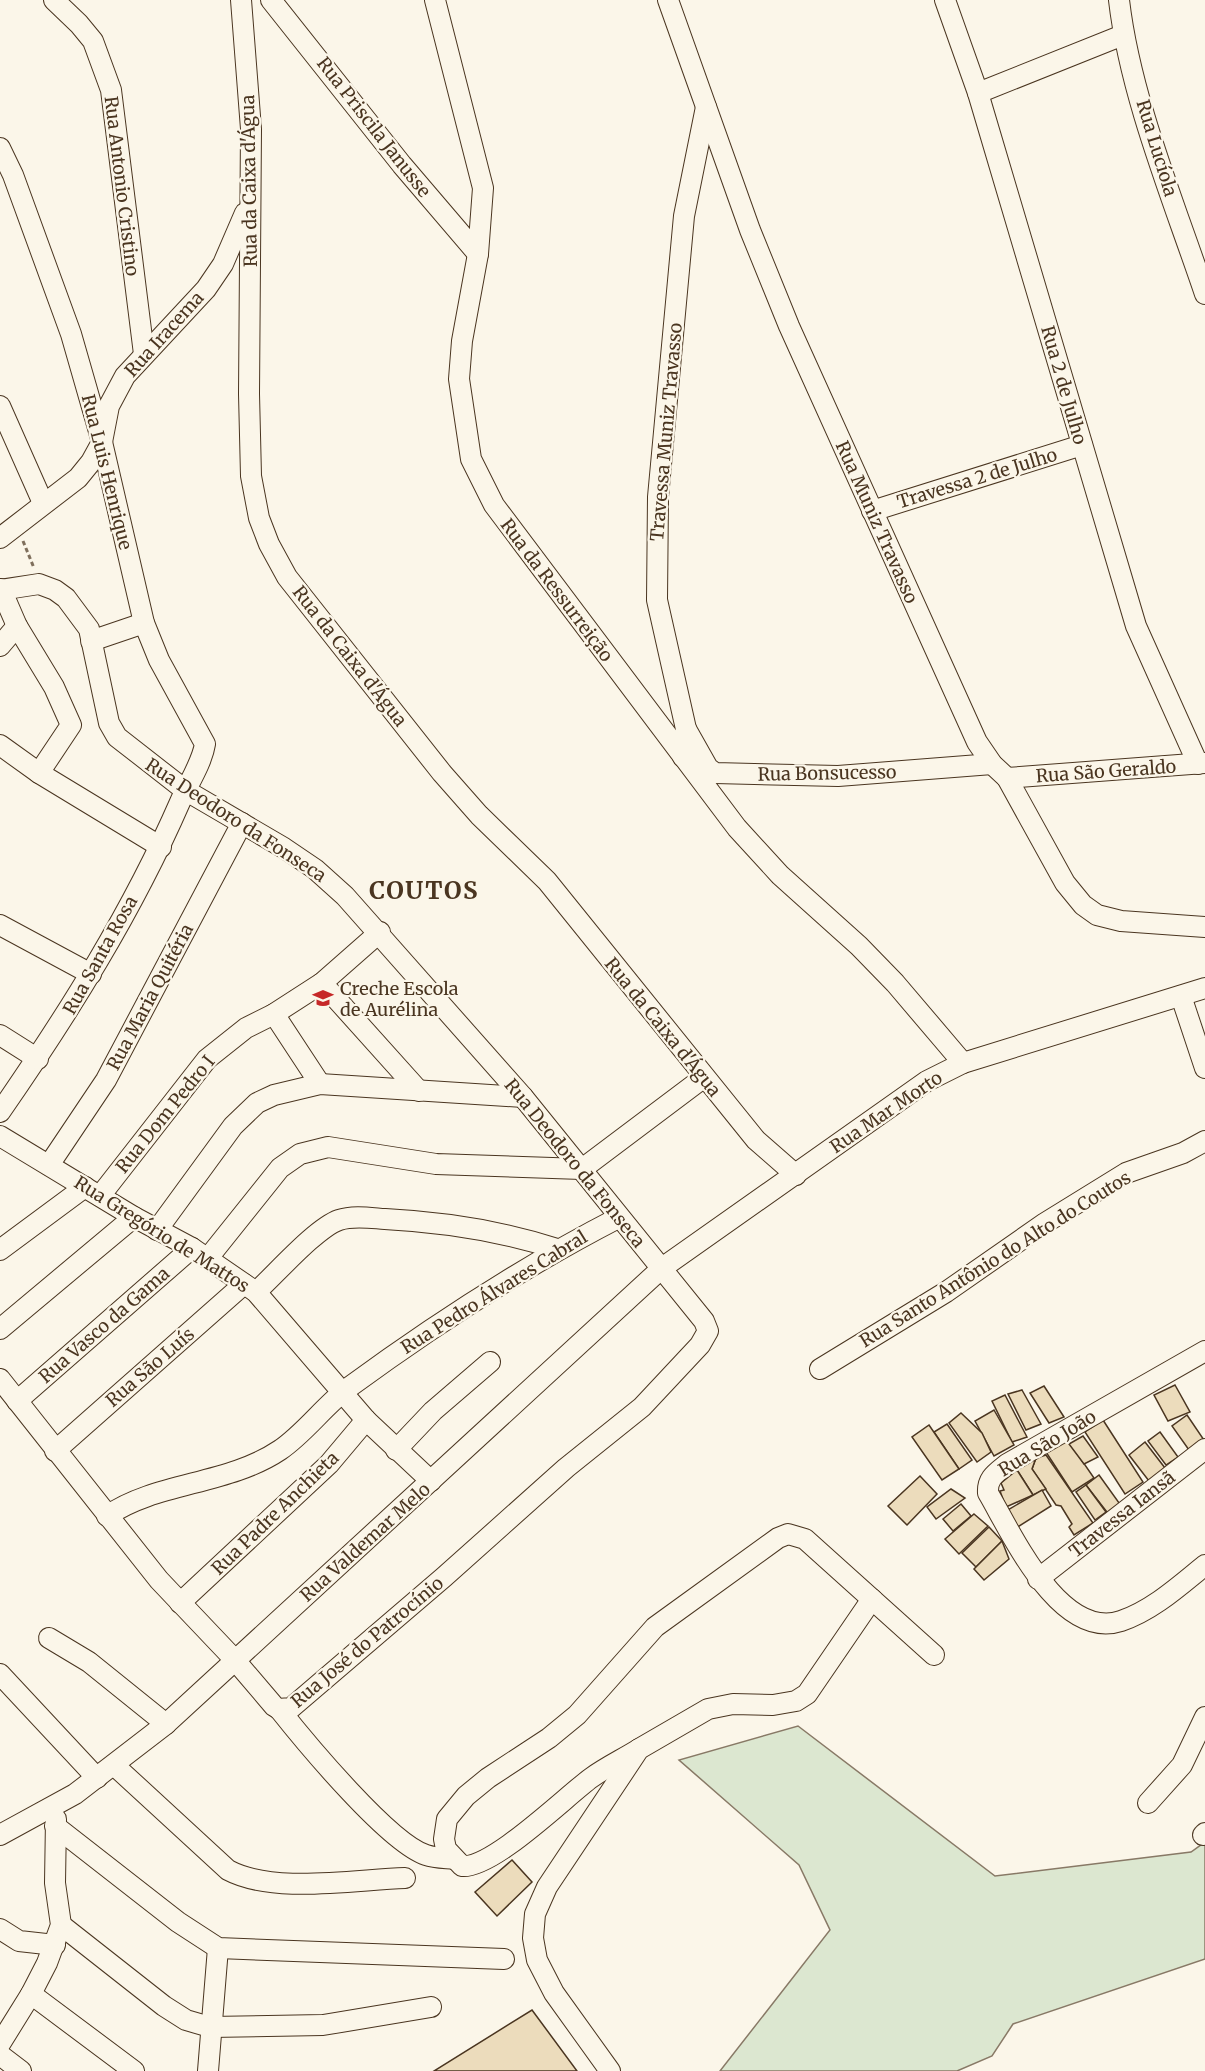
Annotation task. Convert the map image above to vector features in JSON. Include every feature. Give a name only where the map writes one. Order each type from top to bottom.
[{"type":"street","name":"Rua Antonio Cristino","points":[[54,0],[93,41],[111,90],[144,354]]},
{"type":"street","name":"Rua da Caixa d'Água","points":[[241,0],[251,129],[249,394],[252,476],[259,518],[269,544],[287,577],[442,773],[479,815],[547,881],[703,1078],[756,1140],[795,1175]]},
{"type":"street","name":"Rua Priscila Janusse","points":[[270,0],[402,165],[478,254]]},
{"type":"street","name":"Rua da Ressurreição","points":[[435,0],[483,188],[478,254],[462,341],[459,379],[471,459],[494,505],[737,828],[780,875],[859,946],[895,983],[963,1063]]},
{"type":"street","name":"Rua Muniz Travasso","points":[[668,0],[750,230],[789,326],[977,742],[992,764],[1007,778],[1065,883],[1083,905],[1096,915],[1121,921],[1205,927]]},
{"type":"street","name":"Rua 2 de Julho","points":[[945,0],[978,93],[1136,626],[1201,763]]},
{"type":"street","name":"Rua Lucíola","points":[[1119,0],[1123,35],[1160,164],[1205,294]]},
{"type":"street","points":[[978,93],[1123,35]]},
{"type":"street","name":"Travessa Muniz Travasso","points":[[683,757],[686,729],[657,600],[656,551],[658,497],[684,216],[706,106]]},
{"type":"street","name":"Rua Luis Henrique","points":[[0,148],[13,175],[28,223],[60,300],[102,441],[144,623],[159,660],[205,744],[185,790]]},
{"type":"street","name":"Rua Iracema","points":[[0,538],[78,478],[91,462],[102,441],[109,406],[125,376],[188,310],[223,264],[250,199]]},
{"type":"street","points":[[0,406],[43,503]]},
{"type":"street","name":"Travessa 2 de Julho","points":[[873,511],[1082,445]]},
{"type":"street","points":[[39,584],[1,590],[17,626],[54,687],[71,725],[39,773]]},
{"type":"street","name":"Rua Deodoro da Fonseca","points":[[39,584],[55,590],[66,598],[80,613],[89,628],[110,723],[117,737],[185,790],[243,823],[315,869],[345,896],[380,932],[523,1097],[582,1168],[618,1218],[704,1321]]},
{"type":"street","points":[[91,641],[144,623]]},
{"type":"street","points":[[0,646],[17,626]]},
{"type":"street","name":"Rua Bonsucesso","points":[[686,729],[708,768],[715,773],[838,776],[992,764]]},
{"type":"street","points":[[0,745],[39,773],[160,847]]},
{"type":"street","name":"Rua São Geraldo","points":[[1007,778],[1201,763]]},
{"type":"street","name":"Rua Santa Rosa","points":[[2,1106],[38,1059],[91,974],[160,847],[185,790]]},
{"type":"street","name":"Rua Maria Quitéria","points":[[49,1165],[106,1080],[243,823]]},
{"type":"street","points":[[0,925],[91,974]]},
{"type":"street","name":"Rua Dom Pedro I","points":[[3,1242],[92,1191],[207,1059],[246,1028],[274,1014],[322,983],[380,932]]},
{"type":"street","points":[[322,983],[419,1090]]},
{"type":"street","name":"Rua Mar Morto","points":[[662,1268],[927,1081],[963,1063],[1205,988]]},
{"type":"street","points":[[1181,996],[1205,1068]]},
{"type":"street","points":[[274,1014],[320,1084]]},
{"type":"street","points":[[0,1035],[38,1059]]},
{"type":"street","points":[[582,1168],[703,1078]]},
{"type":"street","points":[[157,1230],[244,1113],[274,1095],[320,1084],[523,1097]]},
{"type":"street","name":"Rua Gregório de Mattos","points":[[0,1136],[134,1217],[200,1253],[250,1288],[344,1391],[366,1420],[432,1481]]},
{"type":"street","name":"Rua Santo Antônio do Alto do Coutos","points":[[820,1369],[946,1292],[1045,1223],[1125,1173],[1183,1154],[1205,1141]]},
{"type":"street","name":"Rua Vasco da Gama","points":[[17,1401],[200,1253],[280,1168],[300,1154],[328,1148],[436,1164],[582,1168]]},
{"type":"street","points":[[0,1329],[134,1217]]},
{"type":"street","name":"Rua São Luís","points":[[55,1451],[250,1288],[323,1229],[339,1220],[356,1217],[427,1221],[501,1234],[557,1250]]},
{"type":"street","name":"Rua Pedro Álvares Cabral","points":[[107,1516],[126,1503],[183,1488],[262,1459],[281,1449],[344,1391],[428,1329],[557,1250],[618,1218]]},
{"type":"street","name":"Rua Valdemar Melo","points":[[0,1835],[58,1804],[98,1778],[166,1724],[234,1659],[432,1481],[662,1268]]},
{"type":"street","name":"Rua José do Patrocínio","points":[[0,1379],[107,1516],[180,1603],[279,1709],[291,1708],[566,1468],[642,1407],[706,1337],[708,1331],[704,1321]]},
{"type":"street","name":"Rua São João","points":[[1203,1356],[1007,1464],[992,1476],[987,1484],[988,1493],[1038,1579],[1061,1603],[1089,1621],[1120,1622],[1150,1608],[1205,1565]]},
{"type":"street","points":[[396,1450],[433,1411],[490,1362]]},
{"type":"street","name":"Rua Padre Anchieta","points":[[180,1603],[329,1464],[366,1420]]},
{"type":"street","name":"Travessa Iansã","points":[[1038,1579],[1205,1449]]},
{"type":"street","points":[[872,1599],[814,1687],[796,1701],[773,1705],[733,1704],[708,1709],[593,1777],[494,1856],[472,1867],[462,1866],[446,1849],[444,1839],[447,1819],[466,1796],[488,1778],[549,1738],[577,1715],[655,1627],[778,1538],[788,1534],[805,1539],[872,1599],[934,1655]]},
{"type":"street","points":[[49,1638],[89,1662],[166,1724]]},
{"type":"street","points":[[0,1674],[98,1778]]},
{"type":"street","points":[[279,1709],[305,1742],[359,1800],[406,1844],[426,1855],[454,1860]]},
{"type":"street","points":[[1148,1803],[1182,1765],[1205,1717]]},
{"type":"street","points":[[610,2071],[554,1993],[537,1960],[533,1938],[535,1914],[547,1887],[578,1837],[639,1749]]},
{"type":"street","points":[[115,1766],[228,1870],[244,1878],[277,1883],[405,1878]]},
{"type":"street","points":[[0,2044],[31,1994],[55,1945],[62,1925],[55,1883],[55,1827],[58,1804]]},
{"type":"street","points":[[55,1827],[178,1922],[218,1948],[504,1959]]},
{"type":"street","points":[[62,1925],[164,2006],[186,2020],[210,2027],[322,2025],[431,2007]]},
{"type":"street","points":[[0,1929],[19,1941],[55,1945]]},
{"type":"street","points":[[208,2071],[218,1948]]},
{"type":"street","points":[[31,1994],[134,2071]]},
{"type":"street","points":[[0,2055],[21,2071]]},
{"type":"path","points":[[17,525],[39,584]]},
{"type":"green space","points":[[798,1726],[995,1876],[1191,1852],[1205,1842],[1205,1959],[1013,2024],[992,2056],[957,2071],[720,2071],[830,1930],[799,1865],[679,1760]]},
{"type":"building","points":[[1175,1385],[1190,1412],[1168,1421],[1154,1395]]},
{"type":"building","points":[[1044,1386],[1064,1417],[1049,1423],[1030,1393]]},
{"type":"building","points":[[1022,1390],[1041,1424],[1026,1430],[1008,1394]]},
{"type":"building","points":[[1005,1395],[1027,1437],[1012,1442],[992,1401]]},
{"type":"building","points":[[994,1410],[1014,1445],[994,1456],[975,1421]]},
{"type":"building","points":[[961,1413],[982,1433],[991,1452],[977,1462],[949,1423]]},
{"type":"building","points":[[1187,1415],[1204,1440],[1189,1450],[1172,1426]]},
{"type":"building","points":[[1103,1420],[1143,1482],[1125,1494],[1085,1432]]},
{"type":"building","points":[[947,1424],[972,1460],[959,1469],[934,1432]]},
{"type":"building","points":[[929,1425],[959,1469],[942,1480],[912,1437]]},
{"type":"building","points":[[1160,1432],[1178,1457],[1166,1465],[1148,1441]]},
{"type":"building","points":[[1065,1436],[1094,1478],[1072,1492],[1044,1449]]},
{"type":"building","points":[[1083,1436],[1098,1457],[1084,1464],[1069,1444]]},
{"type":"building","points":[[1145,1442],[1165,1468],[1149,1481],[1129,1455]]},
{"type":"building","points":[[1046,1455],[1093,1523],[1074,1535],[1069,1527],[1072,1524],[1061,1506],[1056,1505],[1032,1469],[1036,1458]]},
{"type":"building","points":[[1036,1458],[1032,1469],[1046,1489],[1033,1495],[1017,1470],[1028,1459]]},
{"type":"building","points":[[1017,1470],[1033,1495],[1006,1507],[1000,1491],[1004,1490],[1001,1483]]},
{"type":"building","points":[[1099,1475],[1122,1507],[1110,1516],[1086,1485]]},
{"type":"building","points":[[920,1476],[937,1494],[907,1525],[888,1506]]},
{"type":"building","points":[[1086,1485],[1106,1512],[1095,1520],[1076,1492]]},
{"type":"building","points":[[951,1489],[965,1498],[936,1519],[927,1507]]},
{"type":"building","points":[[1042,1490],[1051,1506],[1016,1528],[1006,1511]]},
{"type":"building","points":[[961,1504],[971,1516],[953,1531],[943,1519]]},
{"type":"building","points":[[974,1514],[988,1526],[959,1554],[945,1539]]},
{"type":"building","points":[[989,1527],[1002,1541],[976,1567],[962,1553]]},
{"type":"building","points":[[1002,1541],[1009,1559],[984,1580],[974,1569]]},
{"type":"building","points":[[512,1860],[532,1882],[497,1916],[475,1892]]},
{"type":"building","points":[[532,2010],[577,2071],[434,2071]]},
{"type":"place","name":"Creche Escola de Aurélina","points":[[323,998]]},
{"type":"district","name":"COUTOS","points":[[424,890]]}]
